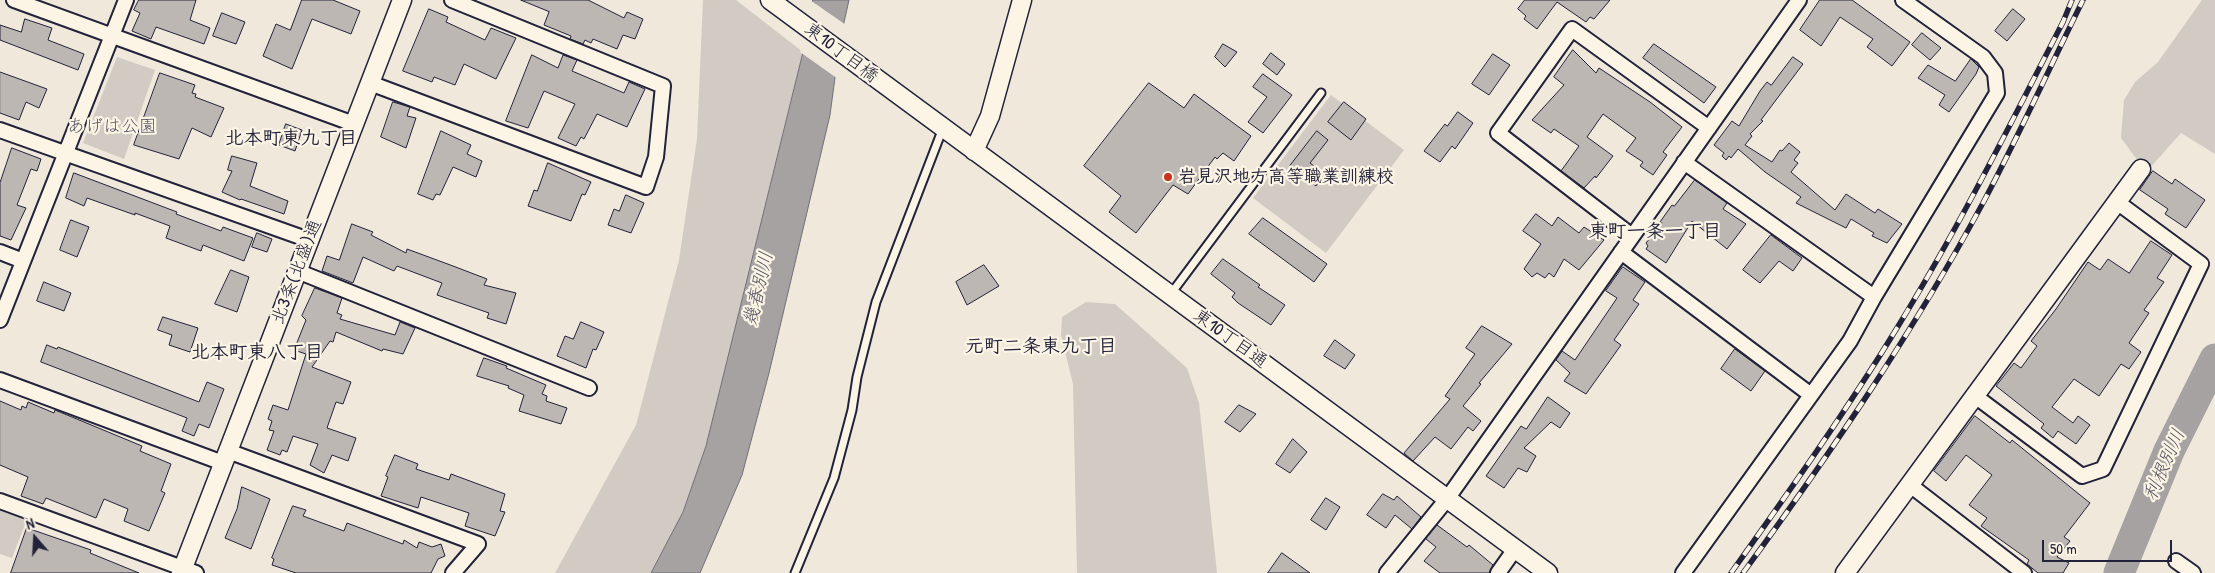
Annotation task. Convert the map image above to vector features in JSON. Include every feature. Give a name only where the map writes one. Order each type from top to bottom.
[{"type":"street","points":[[14,0],[354,124]]},
{"type":"street","points":[[0,320],[126,0]]},
{"type":"street","name":"北3条(北盛)通","points":[[187,571],[225,457],[402,0]]},
{"type":"street","points":[[370,82],[646,187],[656,157],[663,86],[452,0]]},
{"type":"street","name":"東10丁目橋","points":[[770,0],[912,106]]},
{"type":"street","points":[[974,151],[990,116],[1022,0]]},
{"type":"street","points":[[1387,573],[1447,499],[1798,0]]},
{"type":"street","points":[[1683,573],[1850,341],[1874,297],[1998,93],[1996,73],[1983,57],[1903,0]]},
{"type":"street","points":[[1632,236],[1498,133],[1572,29],[1709,128]]},
{"type":"street","name":"東10丁目通","points":[[912,106],[1548,573]]},
{"type":"street","points":[[0,130],[309,240]]},
{"type":"street","points":[[1684,162],[1874,297]]},
{"type":"street","points":[[1845,573],[2141,169]]},
{"type":"street","points":[[1974,396],[2082,476],[2103,469],[2201,264],[2117,202]]},
{"type":"street","points":[[0,252],[23,261]]},
{"type":"street","points":[[1621,252],[1811,395]]},
{"type":"street","points":[[297,271],[589,388]]},
{"type":"street","points":[[0,380],[478,544],[453,573]]},
{"type":"street","points":[[1910,486],[2024,573]]},
{"type":"street","points":[[0,501],[187,571]]},
{"type":"street","points":[[1498,573],[1515,549]]},
{"type":"street","points":[[2176,561],[2193,573]]},
{"type":"lane","points":[[1170,295],[1321,93]]},
{"type":"lane","points":[[795,573],[834,478],[850,418],[857,377],[876,302],[943,128]]},
{"type":"green space","points":[[703,0],[736,0],[803,52],[706,446],[683,512],[651,573],[555,573],[636,425],[679,260],[697,139]]},
{"type":"green space","points":[[2202,0],[2215,0],[2215,154],[2181,133],[2148,170],[2135,157],[2121,138],[2124,100],[2135,82],[2158,62]]},
{"type":"green space","name":"あげは公園","points":[[117,57],[155,70],[124,159],[83,143]]},
{"type":"green space","points":[[1331,95],[1404,150],[1326,253],[1253,198]]},
{"type":"green space","points":[[1086,302],[1115,304],[1187,368],[1199,403],[1217,573],[1077,573],[1073,384],[1061,335],[1062,317]]},
{"type":"green space","points":[[0,503],[29,514],[12,558],[0,554]]},
{"type":"water","name":"幾春別川","points":[[813,0],[849,0],[840,40],[830,115],[769,373],[742,475],[700,573],[651,573],[683,512],[706,446],[803,52]]},
{"type":"pier","points":[[810,0],[846,25],[838,79],[800,52]]},
{"type":"building","points":[[139,0],[196,0],[190,20],[210,28],[204,44],[156,27],[151,39],[132,31],[140,13],[134,10]]},
{"type":"building","points":[[302,0],[333,0],[360,11],[351,34],[312,19],[292,69],[263,56],[276,24],[290,30]]},
{"type":"building","points":[[521,0],[588,0],[624,18],[627,12],[643,19],[635,39],[623,35],[617,49],[593,39],[591,43],[585,40],[583,44],[570,39],[571,36],[544,25],[549,12]]},
{"type":"building","points":[[1525,0],[1610,0],[1594,19],[1590,17],[1586,22],[1557,2],[1537,29],[1524,19],[1526,16],[1518,9]]},
{"type":"building","points":[[1820,0],[1852,0],[1910,42],[1892,66],[1867,47],[1873,39],[1840,17],[1821,46],[1800,30]]},
{"type":"building","points":[[429,9],[448,17],[446,22],[485,40],[491,28],[516,38],[496,79],[464,64],[455,85],[434,77],[432,82],[403,71]]},
{"type":"building","points":[[2013,9],[2025,19],[2007,41],[1995,31]]},
{"type":"building","points":[[222,13],[245,22],[236,44],[213,36]]},
{"type":"building","points":[[25,19],[52,28],[48,40],[84,54],[78,70],[0,40],[0,25],[21,32]]},
{"type":"building","points":[[1922,33],[1941,48],[1930,60],[1912,45]]},
{"type":"building","points":[[1223,44],[1237,52],[1225,67],[1215,57]]},
{"type":"building","points":[[1654,44],[1716,87],[1704,103],[1643,58]]},
{"type":"building","points":[[1573,50],[1596,73],[1599,68],[1650,102],[1682,127],[1663,152],[1667,155],[1653,175],[1640,166],[1643,162],[1626,151],[1636,138],[1603,114],[1587,137],[1613,156],[1596,178],[1595,176],[1584,188],[1561,171],[1579,146],[1554,129],[1551,133],[1532,120],[1564,85],[1554,77]]},
{"type":"building","points":[[1271,53],[1285,64],[1277,75],[1263,64]]},
{"type":"building","points":[[1493,54],[1510,65],[1489,95],[1472,84]]},
{"type":"building","points":[[532,55],[558,68],[563,55],[577,60],[572,71],[624,93],[629,82],[645,89],[627,127],[597,114],[584,139],[581,137],[576,146],[558,138],[575,104],[544,91],[528,128],[506,121]]},
{"type":"building","points":[[1793,57],[1803,64],[1761,120],[1763,121],[1750,134],[1752,136],[1745,145],[1772,162],[1780,150],[1782,151],[1789,143],[1800,152],[1794,160],[1798,163],[1791,172],[1835,210],[1846,194],[1875,213],[1878,209],[1902,224],[1887,243],[1872,236],[1874,233],[1851,219],[1846,228],[1796,203],[1801,197],[1765,172],[1738,149],[1731,158],[1729,156],[1726,160],[1722,156],[1724,153],[1714,145],[1732,121],[1739,126],[1767,82],[1771,85]]},
{"type":"building","points":[[1971,59],[1979,67],[1949,112],[1939,105],[1945,95],[1918,78],[1928,65],[1955,81]]},
{"type":"building","points":[[0,72],[47,89],[39,108],[26,102],[19,120],[0,113]]},
{"type":"building","points":[[160,73],[195,85],[192,93],[196,94],[195,97],[224,108],[211,137],[192,128],[179,159],[134,145]]},
{"type":"building","points":[[1263,74],[1292,95],[1263,133],[1248,122],[1267,97],[1253,87]]},
{"type":"building","points":[[1149,83],[1184,108],[1194,94],[1251,136],[1234,161],[1223,153],[1217,159],[1215,157],[1188,194],[1173,185],[1136,233],[1109,212],[1121,196],[1084,166]]},
{"type":"building","points":[[393,102],[410,107],[407,116],[416,118],[406,148],[381,137]]},
{"type":"building","points":[[1344,102],[1366,119],[1351,140],[1328,122]]},
{"type":"building","points":[[1458,112],[1473,123],[1455,149],[1452,146],[1440,162],[1424,151],[1445,124],[1447,126]]},
{"type":"building","points":[[286,124],[302,130],[295,151],[279,145]]},
{"type":"building","points":[[441,131],[471,145],[467,154],[482,161],[476,177],[453,167],[440,195],[436,194],[433,200],[418,194]]},
{"type":"building","points":[[1317,131],[1328,140],[1310,163],[1324,174],[1316,186],[1290,166]]},
{"type":"building","points":[[12,148],[41,159],[37,171],[31,169],[17,205],[26,208],[11,240],[0,236],[0,183]]},
{"type":"building","points":[[232,156],[257,163],[250,186],[288,201],[284,214],[240,200],[222,192],[232,171],[228,170]]},
{"type":"building","points":[[548,163],[591,182],[585,195],[582,194],[571,221],[528,206],[534,190],[537,191]]},
{"type":"building","points":[[2153,171],[2172,184],[2175,179],[2205,200],[2186,228],[2165,214],[2168,209],[2140,190]]},
{"type":"building","points":[[74,173],[177,212],[176,214],[221,231],[223,227],[253,238],[244,261],[203,245],[201,251],[166,238],[170,226],[135,213],[135,215],[87,198],[84,206],[66,198]]},
{"type":"building","points":[[1695,180],[1727,203],[1723,209],[1746,224],[1727,249],[1692,221],[1666,263],[1646,249],[1648,246],[1646,243],[1662,223],[1660,222],[1672,205],[1674,206]]},
{"type":"building","points":[[626,195],[644,203],[631,233],[608,225],[614,209],[619,211]]},
{"type":"building","points":[[1536,214],[1552,226],[1558,217],[1579,233],[1584,227],[1604,240],[1579,270],[1564,259],[1554,277],[1549,273],[1545,278],[1537,273],[1532,277],[1524,269],[1541,244],[1523,231]]},
{"type":"building","points":[[1263,218],[1327,264],[1314,282],[1249,234]]},
{"type":"building","points":[[71,220],[89,227],[77,257],[60,250]]},
{"type":"building","points":[[352,224],[373,232],[371,235],[406,253],[407,249],[487,279],[484,285],[516,293],[506,324],[487,318],[489,313],[437,295],[442,283],[397,266],[394,271],[363,257],[353,283],[322,271],[327,256],[339,260]]},
{"type":"building","points":[[257,233],[272,239],[267,252],[252,247]]},
{"type":"building","points":[[1771,235],[1802,258],[1793,271],[1779,261],[1760,283],[1743,270]]},
{"type":"building","points":[[2151,241],[2172,255],[2157,278],[2164,282],[2144,310],[2149,313],[2129,343],[2141,352],[2129,369],[2121,364],[2099,396],[2074,379],[2052,407],[2073,423],[2078,416],[2090,425],[2076,444],[2058,431],[2053,438],[2041,428],[2044,424],[1996,386],[2014,363],[2021,368],[2037,346],[2031,341],[2056,309],[2088,262],[2100,270],[2108,259],[2129,273]]},
{"type":"building","points":[[1223,259],[1260,285],[1258,287],[1285,305],[1271,325],[1238,303],[1232,297],[1235,293],[1211,274]]},
{"type":"building","points":[[984,265],[999,286],[967,305],[956,282]]},
{"type":"building","points":[[1623,267],[1645,282],[1633,300],[1639,304],[1614,340],[1621,345],[1586,394],[1564,381],[1570,373],[1556,360],[1562,351],[1575,360],[1617,298],[1606,291]]},
{"type":"building","points":[[231,270],[249,277],[237,312],[215,304]]},
{"type":"building","points":[[44,282],[71,293],[64,311],[37,301]]},
{"type":"building","points":[[315,288],[342,298],[337,313],[342,315],[340,319],[395,335],[400,322],[415,328],[403,354],[383,349],[382,351],[336,332],[333,342],[330,341],[312,367],[351,382],[343,404],[336,402],[327,428],[356,438],[348,461],[332,455],[324,473],[310,465],[318,444],[293,436],[287,452],[282,450],[280,455],[267,450],[274,431],[269,430],[272,421],[268,419],[273,405],[288,410],[306,354],[294,350],[306,320],[302,316]]},
{"type":"building","points":[[163,317],[198,328],[190,352],[169,345],[172,335],[158,330]]},
{"type":"building","points":[[581,322],[604,332],[596,350],[593,349],[586,368],[557,356],[565,336],[573,339]]},
{"type":"building","points":[[1482,326],[1512,344],[1479,383],[1481,384],[1463,406],[1481,421],[1473,431],[1468,427],[1451,449],[1435,437],[1413,461],[1404,453],[1450,399],[1445,396],[1475,354],[1466,348]]},
{"type":"building","points":[[1335,340],[1355,355],[1345,369],[1324,356]]},
{"type":"building","points":[[47,345],[57,349],[58,347],[199,402],[207,382],[224,389],[209,428],[199,424],[194,436],[182,431],[187,418],[41,362]]},
{"type":"building","points":[[1735,349],[1765,371],[1751,391],[1721,369]]},
{"type":"building","points":[[484,358],[507,366],[506,368],[546,385],[542,394],[547,396],[546,401],[567,408],[561,424],[519,411],[524,395],[508,388],[509,386],[477,376]]},
{"type":"building","points":[[1548,397],[1570,413],[1560,428],[1551,422],[1524,448],[1536,456],[1527,472],[1518,468],[1504,488],[1486,476],[1521,426],[1526,429]]},
{"type":"building","points":[[0,401],[21,410],[22,406],[26,408],[28,402],[54,413],[55,410],[142,446],[140,451],[171,464],[161,491],[165,493],[149,531],[124,521],[128,509],[104,499],[96,518],[46,498],[43,504],[21,496],[28,477],[0,465]]},
{"type":"building","points":[[1239,405],[1256,414],[1240,432],[1225,422]]},
{"type":"building","points":[[1975,416],[2010,443],[2012,440],[2090,503],[2064,537],[2070,541],[2057,557],[2069,563],[2063,573],[2038,573],[2027,564],[2029,560],[1981,526],[1987,518],[1969,505],[1992,475],[1966,455],[1946,481],[1934,471]]},
{"type":"building","points":[[1293,439],[1307,452],[1290,473],[1276,464]]},
{"type":"building","points":[[395,455],[418,464],[416,469],[449,480],[451,474],[505,494],[500,511],[505,512],[495,536],[465,526],[469,513],[421,497],[418,508],[381,496],[388,477],[386,476]]},
{"type":"building","points":[[242,487],[270,499],[251,549],[225,538],[237,509]]},
{"type":"building","points":[[1383,494],[1394,500],[1397,496],[1421,517],[1412,529],[1395,515],[1386,528],[1367,515]]},
{"type":"building","points":[[1326,498],[1340,507],[1326,530],[1311,520]]},
{"type":"building","points":[[293,506],[306,510],[303,516],[344,531],[347,523],[403,544],[404,540],[417,548],[419,542],[432,547],[441,544],[445,556],[438,559],[431,573],[296,573],[272,565],[274,559],[272,558]]},
{"type":"building","points":[[1437,525],[1467,547],[1469,545],[1493,565],[1489,573],[1440,573],[1424,561],[1436,547],[1426,539]]},
{"type":"building","points":[[27,528],[91,550],[90,553],[139,573],[11,573]]},
{"type":"building","points":[[1282,553],[1310,573],[1268,573]]},
{"type":"waterway","name":"利根別川","points":[[2119,573],[2169,451],[2215,359]]},
{"type":"railway","points":[[1731,573],[1837,422],[1919,291],[2003,138],[2063,22],[2072,0]]},
{"type":"railway","points":[[1743,573],[1808,483],[1870,391],[1929,297],[1997,176],[2083,0]]},
{"type":"place","name":"岩見沢地方高等職業訓練校","points":[[1168,177]]},
{"type":"district","name":"北本町東九丁目","points":[[291,139]]},
{"type":"district","name":"東町一条一丁目","points":[[1655,232]]},
{"type":"district","name":"元町二条東九丁目","points":[[1041,347]]},
{"type":"district","name":"北本町東八丁目","points":[[257,353]]}]
